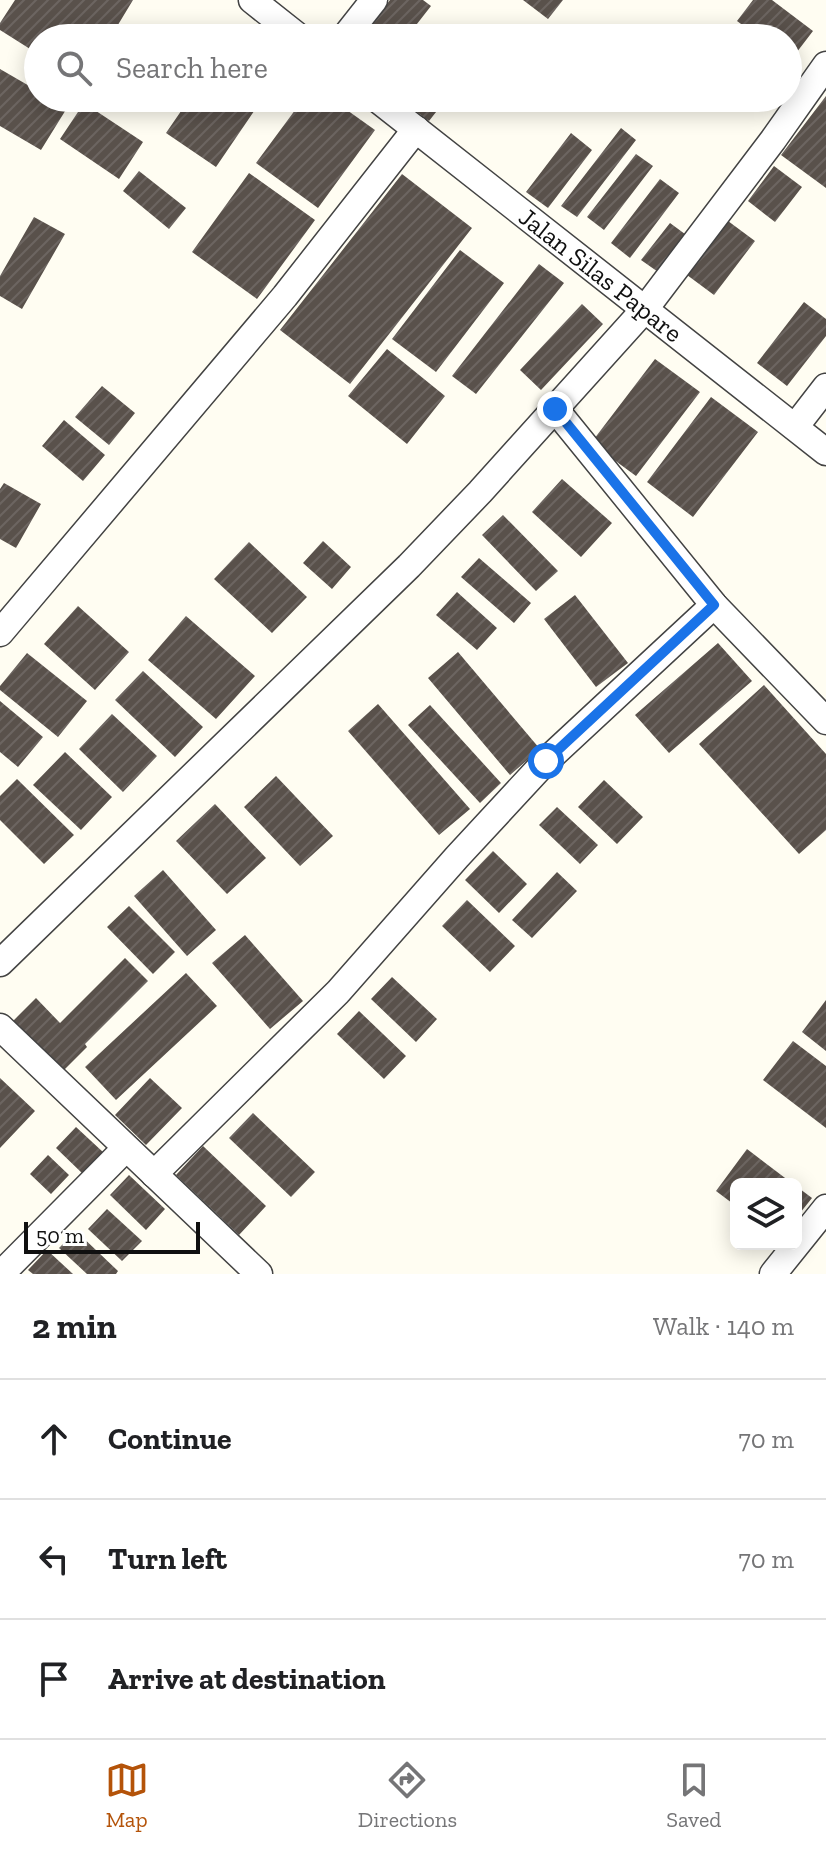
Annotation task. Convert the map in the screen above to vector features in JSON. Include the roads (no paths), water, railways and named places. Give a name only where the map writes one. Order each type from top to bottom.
[{"type":"street","points":[[252,0],[282,24]]},
{"type":"street","points":[[355,24],[374,0]]},
{"type":"street","points":[[802,99],[826,65]]},
{"type":"street","name":"Jalan Silas Papare","points":[[394,112],[826,452]]},
{"type":"street","points":[[0,963],[409,566],[645,309],[793,112]]},
{"type":"street","points":[[0,633],[285,296],[416,129]]},
{"type":"street","points":[[795,427],[826,387]]},
{"type":"street","points":[[555,409],[714,605],[826,721]]},
{"type":"street","points":[[154,1174],[338,992],[546,761],[714,605]]},
{"type":"street","points":[[0,1027],[259,1274]]},
{"type":"street","points":[[1,1274],[126,1148]]},
{"type":"street","points":[[773,1274],[826,1208]]}]
